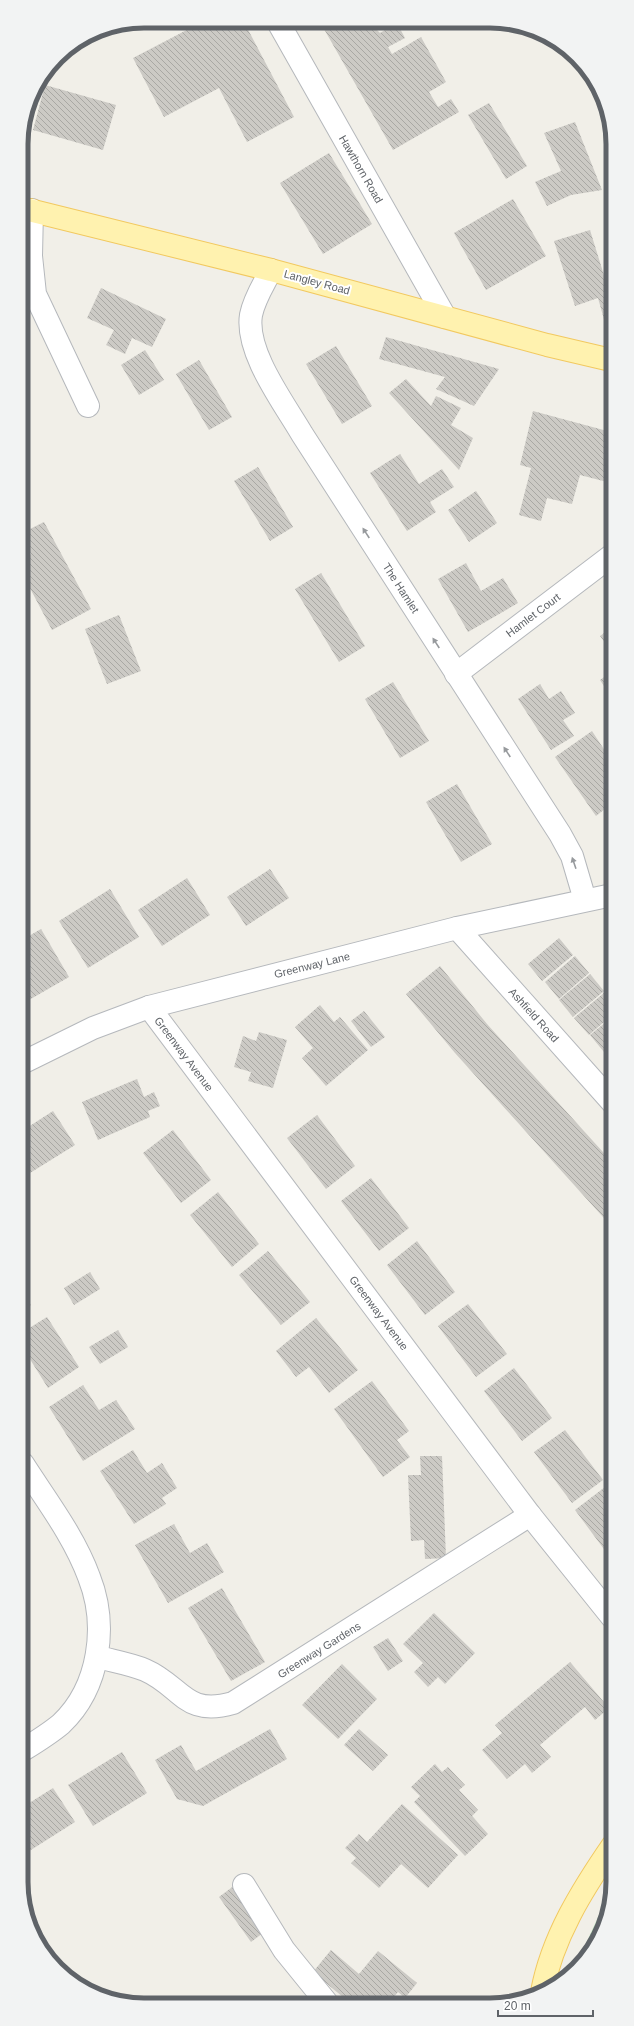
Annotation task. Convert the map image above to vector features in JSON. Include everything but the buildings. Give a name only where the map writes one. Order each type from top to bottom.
[{"type":"main road","name":"Langley Road","points":[[28,209],[271,270],[547,346],[606,359]]},
{"type":"main road","points":[[543,1985],[547,1967],[564,1926],[586,1885],[606,1855]]},
{"type":"street","name":"Hawthorn Road","points":[[281,28],[444,317]]},
{"type":"street","points":[[28,218],[35,294],[88,406]]},
{"type":"street","name":"The Hamlet","points":[[271,270],[259,294],[251,315],[253,340],[261,361],[302,434],[560,834],[572,856],[585,900]]},
{"type":"street","name":"Hamlet Court","points":[[456,674],[606,560]]},
{"type":"street","name":"Greenway Lane","points":[[28,1060],[93,1028],[149,1007],[457,928],[606,896]]},
{"type":"street","name":"Ashfield Road","points":[[457,928],[606,1095]]},
{"type":"street","name":"Greenway Avenue","points":[[149,1007],[530,1515],[606,1610]]},
{"type":"street","points":[[28,1472],[76,1547],[90,1578],[97,1608],[99,1634],[98,1657],[91,1677],[82,1695],[65,1718],[42,1738],[28,1747]]},
{"type":"street","name":"Greenway Gardens","points":[[98,1657],[146,1670],[188,1702],[211,1707],[233,1703],[530,1515]]},
{"type":"street","points":[[244,1886],[284,1950],[323,1998]]},
{"type":"green space","points":[[603,1905],[597,1927],[587,1947],[582,1953]]}]
